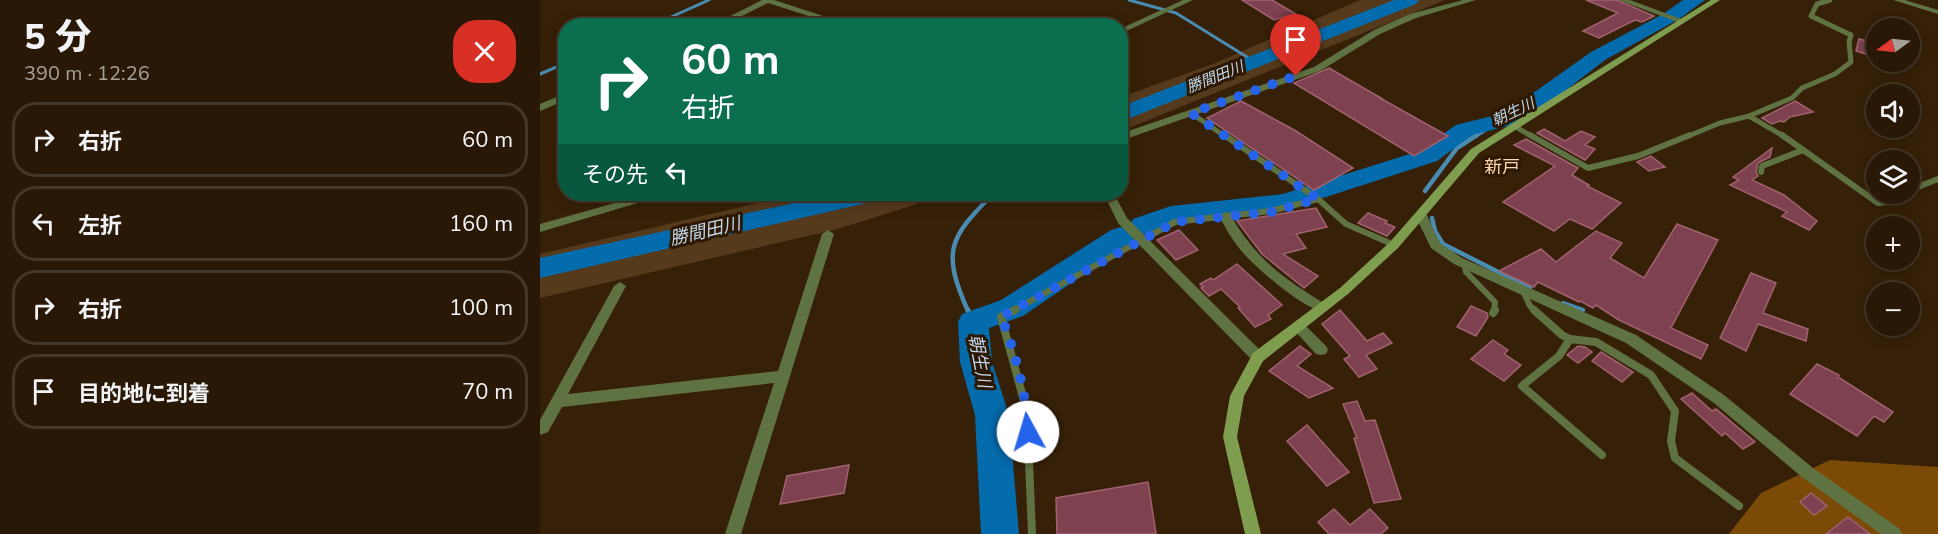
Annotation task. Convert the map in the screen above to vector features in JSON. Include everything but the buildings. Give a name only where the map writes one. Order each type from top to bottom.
[{"type":"street","points":[[731,18],[768,0],[825,18]]},
{"type":"street","points":[[1128,28],[1189,0]]},
{"type":"street","points":[[1128,135],[1317,69],[1377,32],[1413,16],[1472,0]]},
{"type":"street","points":[[1623,0],[1680,20]]},
{"type":"street","points":[[1253,534],[1230,437],[1237,396],[1258,357],[1323,308],[1394,245],[1421,215],[1451,175],[1475,151],[1680,20],[1716,0]]},
{"type":"street","points":[[1897,0],[1938,12]]},
{"type":"street","points":[[540,108],[558,100]]},
{"type":"street","points":[[540,228],[633,201]]},
{"type":"street","points":[[1112,201],[1122,220],[1258,357]]},
{"type":"street","points":[[1421,215],[1435,245],[1464,263],[1631,339],[1719,399],[1808,473],[1894,534]]},
{"type":"street","points":[[1226,216],[1254,260],[1281,283],[1323,308]]},
{"type":"street","points":[[733,534],[828,234]]},
{"type":"street","points":[[541,430],[560,401],[620,286]]},
{"type":"street","points":[[1299,327],[1322,350]]},
{"type":"street","points":[[560,401],[784,376]]},
{"type":"lane","points":[[1514,126],[1588,168],[1638,156],[1720,123],[1749,116],[1792,98],[1802,88],[1835,74],[1851,62],[1849,42],[1851,35],[1811,16],[1812,8],[1818,3],[1830,0]]},
{"type":"lane","points":[[1191,113],[1318,199],[1346,224],[1394,245]]},
{"type":"lane","points":[[1749,116],[1792,139],[1803,150],[1866,195]]},
{"type":"lane","points":[[1761,172],[1762,166],[1803,150]]},
{"type":"lane","points":[[1920,186],[1938,179]]},
{"type":"lane","points":[[1032,534],[1027,412],[1001,317],[1140,239],[1175,222],[1271,212],[1318,199]]},
{"type":"lane","points":[[1464,263],[1466,272],[1495,302],[1494,312]]},
{"type":"lane","points":[[1522,290],[1530,306],[1562,335],[1570,339],[1596,342],[1651,375],[1675,411],[1671,441],[1675,458],[1739,506]]},
{"type":"lane","points":[[1570,339],[1559,356],[1522,386],[1602,455]]},
{"type":"shaded area","points":[[1360,0],[1445,0],[1128,128],[1128,94],[1213,64]]},
{"type":"shaded area","points":[[766,201],[926,201],[838,229],[540,298],[540,254]]},
{"type":"shaded area","points":[[1830,460],[1938,467],[1938,534],[1729,534],[1761,493]]},
{"type":"waterway","points":[[669,18],[709,0]]},
{"type":"waterway","points":[[1129,0],[1176,13],[1255,62]]},
{"type":"waterway","name":"勝間田川","points":[[1128,112],[1410,0]]},
{"type":"waterway","name":"朝生川","points":[[1672,15],[1696,0]]},
{"type":"waterway","name":"朝生川","points":[[1315,192],[1428,156],[1464,130],[1500,121],[1544,96],[1598,56],[1665,19]]},
{"type":"waterway","points":[[540,74],[558,66]]},
{"type":"waterway","points":[[1475,137],[1500,121]]},
{"type":"waterway","points":[[1425,191],[1457,148],[1477,135]]},
{"type":"waterway","name":"朝生川","points":[[1143,225],[1171,215],[1286,202],[1306,195]]},
{"type":"waterway","name":"勝間田川","points":[[540,268],[840,201]]},
{"type":"waterway","points":[[968,311],[955,274],[954,247],[966,223],[986,201]]},
{"type":"waterway","points":[[1432,218],[1435,231],[1443,244],[1530,288]]},
{"type":"waterway","name":"朝生川","points":[[1000,534],[992,415],[976,362],[973,322],[1012,308],[1121,236]]},
{"type":"waterway","points":[[1563,303],[1583,310]]},
{"type":"waterway","points":[[968,310],[973,322]]},
{"type":"district","name":"新戸","points":[[1502,167]]},
{"type":"route","points":[[1028,432],[1027,412],[1001,317],[1140,239],[1175,222],[1271,212],[1318,199],[1191,113],[1296,76]]}]
